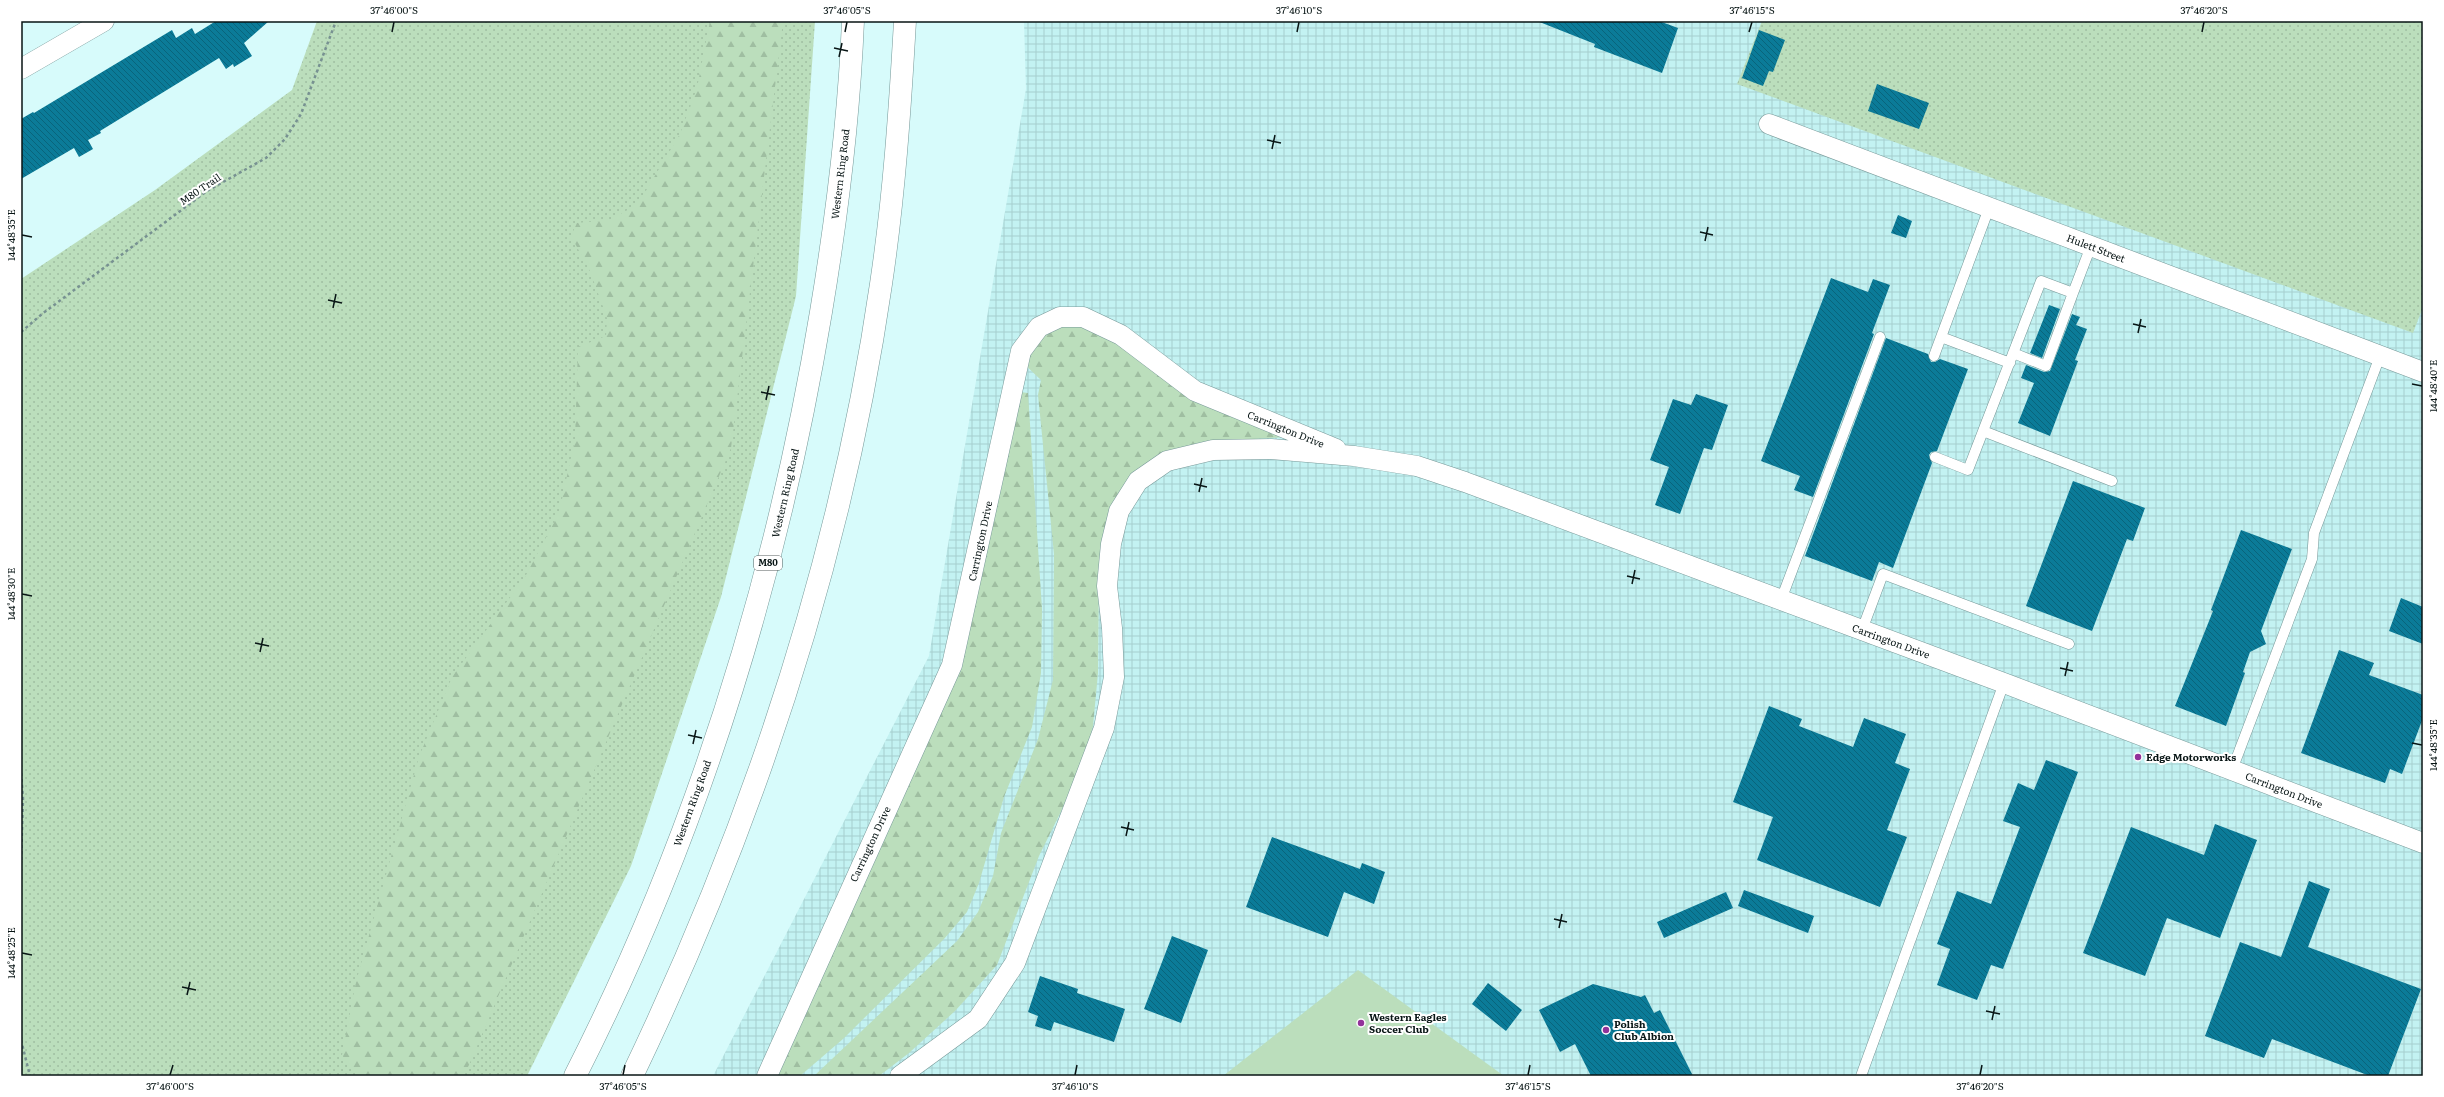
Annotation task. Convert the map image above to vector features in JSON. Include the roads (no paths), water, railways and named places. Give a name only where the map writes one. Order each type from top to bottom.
[{"type":"highway","name":"Western Ring Road","points":[[575,1076],[599,1030],[670,865],[722,721],[762,586],[800,428],[828,272],[846,116],[853,21]]},
{"type":"highway","points":[[632,1076],[662,1014],[720,881],[751,796],[794,667],[828,542],[866,374],[881,284],[899,124],[906,21]]},
{"type":"street","points":[[21,68],[104,21]]},
{"type":"street","name":"Hulett Street","points":[[1769,124],[2423,372]]},
{"type":"street","name":"Carrington Drive","points":[[767,1076],[851,886],[952,665],[1021,351],[1039,327],[1060,318],[1084,317],[1121,335],[1196,391],[1354,456]]},
{"type":"street","name":"Carrington Drive","points":[[900,1076],[978,1019],[1015,963],[1104,728],[1114,677],[1112,628],[1107,586],[1111,544],[1119,511],[1138,481],[1167,461],[1213,450],[1272,449],[1354,456],[1417,466],[1465,482],[2004,683],[2423,843]]},
{"type":"lane","points":[[1934,356],[1989,208]]},
{"type":"lane","points":[[2013,353],[2046,366],[2091,246]]},
{"type":"lane","points":[[1935,457],[1968,470],[2041,281],[2073,293]]},
{"type":"lane","points":[[1781,600],[1880,337]]},
{"type":"lane","points":[[1941,337],[2010,363]]},
{"type":"lane","points":[[2232,770],[2312,559],[2314,533],[2380,356]]},
{"type":"lane","points":[[1983,431],[2112,481]]},
{"type":"lane","points":[[1862,630],[1883,574],[2069,644]]},
{"type":"lane","points":[[1860,1076],[2004,683]]},
{"type":"place","name":"Edge Motorworks","points":[[2138,757]]},
{"type":"place","name":"Western Eagles Soccer Club","points":[[1361,1023]]},
{"type":"place","name":"Polish Club Albion","points":[[1606,1030]]}]
